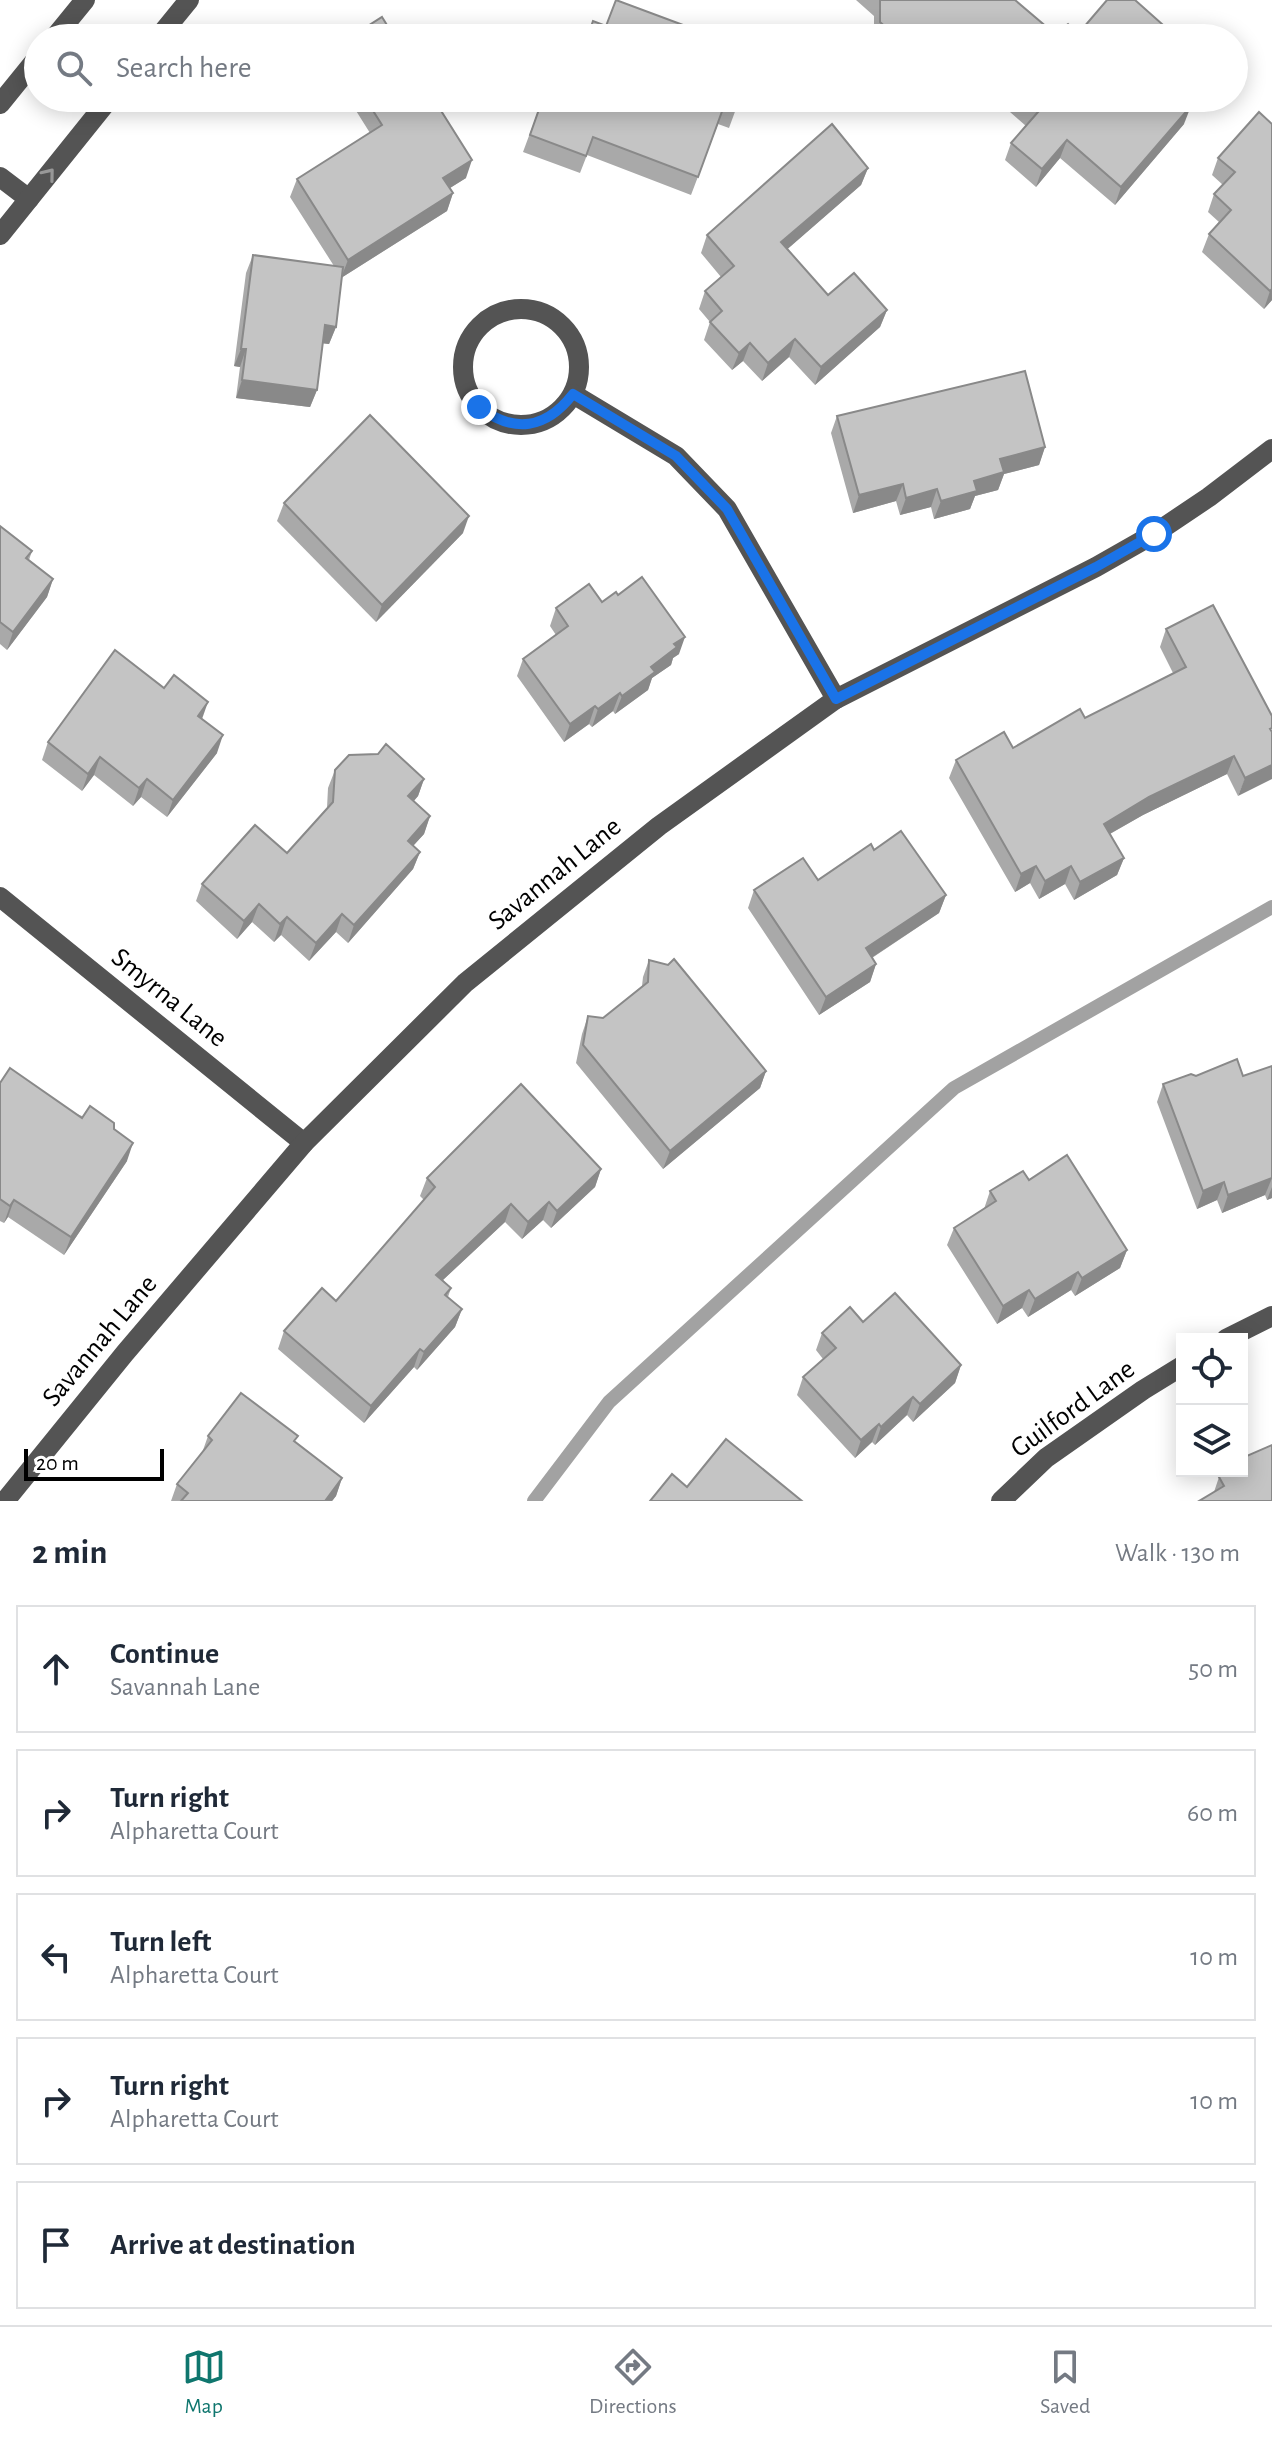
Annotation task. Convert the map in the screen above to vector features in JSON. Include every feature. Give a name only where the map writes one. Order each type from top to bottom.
[{"type":"street","points":[[65,24],[85,0]]},
{"type":"street","points":[[169,24],[189,0]]},
{"type":"street","points":[[0,104],[24,74]]},
{"type":"street","points":[[0,235],[99,112]]},
{"type":"street","points":[[0,177],[29,199]]},
{"type":"street","points":[[519,308],[540,312],[557,321],[571,336],[578,355],[579,375],[573,394],[562,408],[547,419],[529,424],[511,424],[494,418],[479,407],[469,392],[464,374],[464,356],[470,339],[483,323],[500,313],[519,308]]},
{"type":"street","points":[[573,394],[676,456],[727,509],[836,699]]},
{"type":"street","name":"Savannah Lane","points":[[5,1501],[125,1353],[304,1143],[465,983],[659,826],[836,699],[1142,540],[1209,497],[1272,449]]},
{"type":"street","name":"Smyrna Lane","points":[[0,897],[304,1143]]},
{"type":"street","points":[[1238,1333],[1272,1316]]},
{"type":"street","name":"Guilford Lane","points":[[1001,1501],[1046,1458],[1176,1370]]},
{"type":"building","points":[[616,0],[680,24],[607,24]]},
{"type":"building","points":[[880,0],[1015,0],[1043,24],[882,24]]},
{"type":"building","points":[[1107,0],[1135,0],[1162,24],[1087,24]]},
{"type":"building","points":[[382,17],[386,24],[371,24]]},
{"type":"building","points":[[374,112],[442,112],[472,160],[443,178],[453,193],[348,260],[297,179],[382,125]]},
{"type":"building","points":[[538,112],[722,112],[698,177],[593,137],[586,156],[530,135]]},
{"type":"building","points":[[1038,112],[1186,112],[1121,187],[1067,140],[1042,169],[1011,143]]},
{"type":"building","points":[[1259,112],[1272,124],[1270,291],[1209,234],[1231,210],[1214,194],[1235,172],[1218,158]]},
{"type":"building","points":[[832,124],[868,168],[781,242],[828,295],[854,273],[887,310],[821,367],[795,339],[768,363],[750,343],[739,353],[710,322],[722,311],[705,291],[734,266],[707,235]]},
{"type":"building","points":[[253,255],[343,267],[336,327],[325,325],[317,390],[242,380],[246,349],[241,349]]},
{"type":"building","points":[[1025,371],[1045,447],[1000,459],[1004,472],[974,481],[977,491],[941,501],[937,489],[906,498],[903,484],[859,495],[837,416]]},
{"type":"building","points":[[370,415],[469,516],[382,605],[284,503]]},
{"type":"building","points":[[0,526],[32,551],[26,558],[53,579],[13,632],[0,622]]},
{"type":"building","points":[[642,577],[685,637],[651,667],[655,672],[622,696],[620,693],[598,709],[595,706],[570,724],[523,659],[568,626],[556,608],[589,584],[602,602],[616,592],[618,595]]},
{"type":"building","points":[[1213,605],[1272,716],[1272,765],[1245,778],[1234,756],[1149,797],[1104,824],[1124,858],[1080,882],[1071,866],[1045,881],[1036,866],[1021,874],[956,760],[1004,732],[1013,748],[1080,709],[1085,718],[1186,667],[1166,629]]},
{"type":"building","points":[[115,650],[164,688],[174,675],[208,702],[198,716],[223,735],[173,800],[147,779],[139,788],[100,757],[88,774],[48,742]]},
{"type":"building","points":[[386,744],[424,779],[408,796],[430,816],[408,841],[420,852],[354,925],[342,914],[316,943],[287,917],[280,924],[259,904],[244,921],[202,884],[255,825],[287,853],[333,802],[335,770],[349,755],[378,754]]},
{"type":"building","points":[[901,831],[946,895],[866,948],[876,964],[826,997],[754,890],[803,858],[818,880],[871,844],[874,850]]},
{"type":"building","points":[[674,959],[766,1071],[670,1151],[583,1045],[588,1016],[603,1018],[648,982],[649,960],[668,965]]},
{"type":"building","points":[[1237,1059],[1243,1076],[1272,1066],[1272,1178],[1228,1195],[1224,1182],[1203,1191],[1163,1084],[1191,1074],[1196,1076]]},
{"type":"building","points":[[10,1068],[82,1118],[90,1106],[114,1123],[114,1129],[133,1143],[71,1237],[14,1200],[10,1206],[0,1199],[0,1083]]},
{"type":"building","points":[[521,1084],[601,1169],[557,1211],[549,1202],[528,1222],[511,1204],[436,1275],[451,1288],[445,1295],[462,1309],[424,1352],[420,1349],[371,1406],[284,1331],[322,1288],[336,1301],[435,1187],[427,1178]]},
{"type":"building","points":[[1067,1155],[1127,1250],[1082,1278],[1078,1272],[1035,1299],[1029,1290],[1003,1306],[954,1228],[996,1201],[990,1191],[1023,1171],[1029,1180]]},
{"type":"building","points":[[895,1293],[961,1365],[920,1404],[913,1397],[881,1427],[879,1424],[861,1440],[803,1377],[836,1348],[822,1333],[850,1307],[863,1322]]},
{"type":"building","points":[[241,1393],[298,1436],[294,1441],[342,1478],[325,1501],[181,1501],[188,1493],[177,1484],[212,1440],[208,1436]]},
{"type":"building","points":[[726,1439],[802,1501],[650,1501],[672,1474],[687,1487]]},
{"type":"building","points":[[1272,1445],[1272,1501],[1199,1501],[1224,1486],[1219,1477],[1248,1477],[1248,1455]]},
{"type":"waterway","points":[[534,1501],[609,1402],[954,1088],[1272,907]]},
{"type":"route","points":[[479,407],[494,418],[511,424],[529,424],[547,419],[562,408],[573,394],[676,456],[727,509],[836,699],[1096,567],[1154,534]]}]
